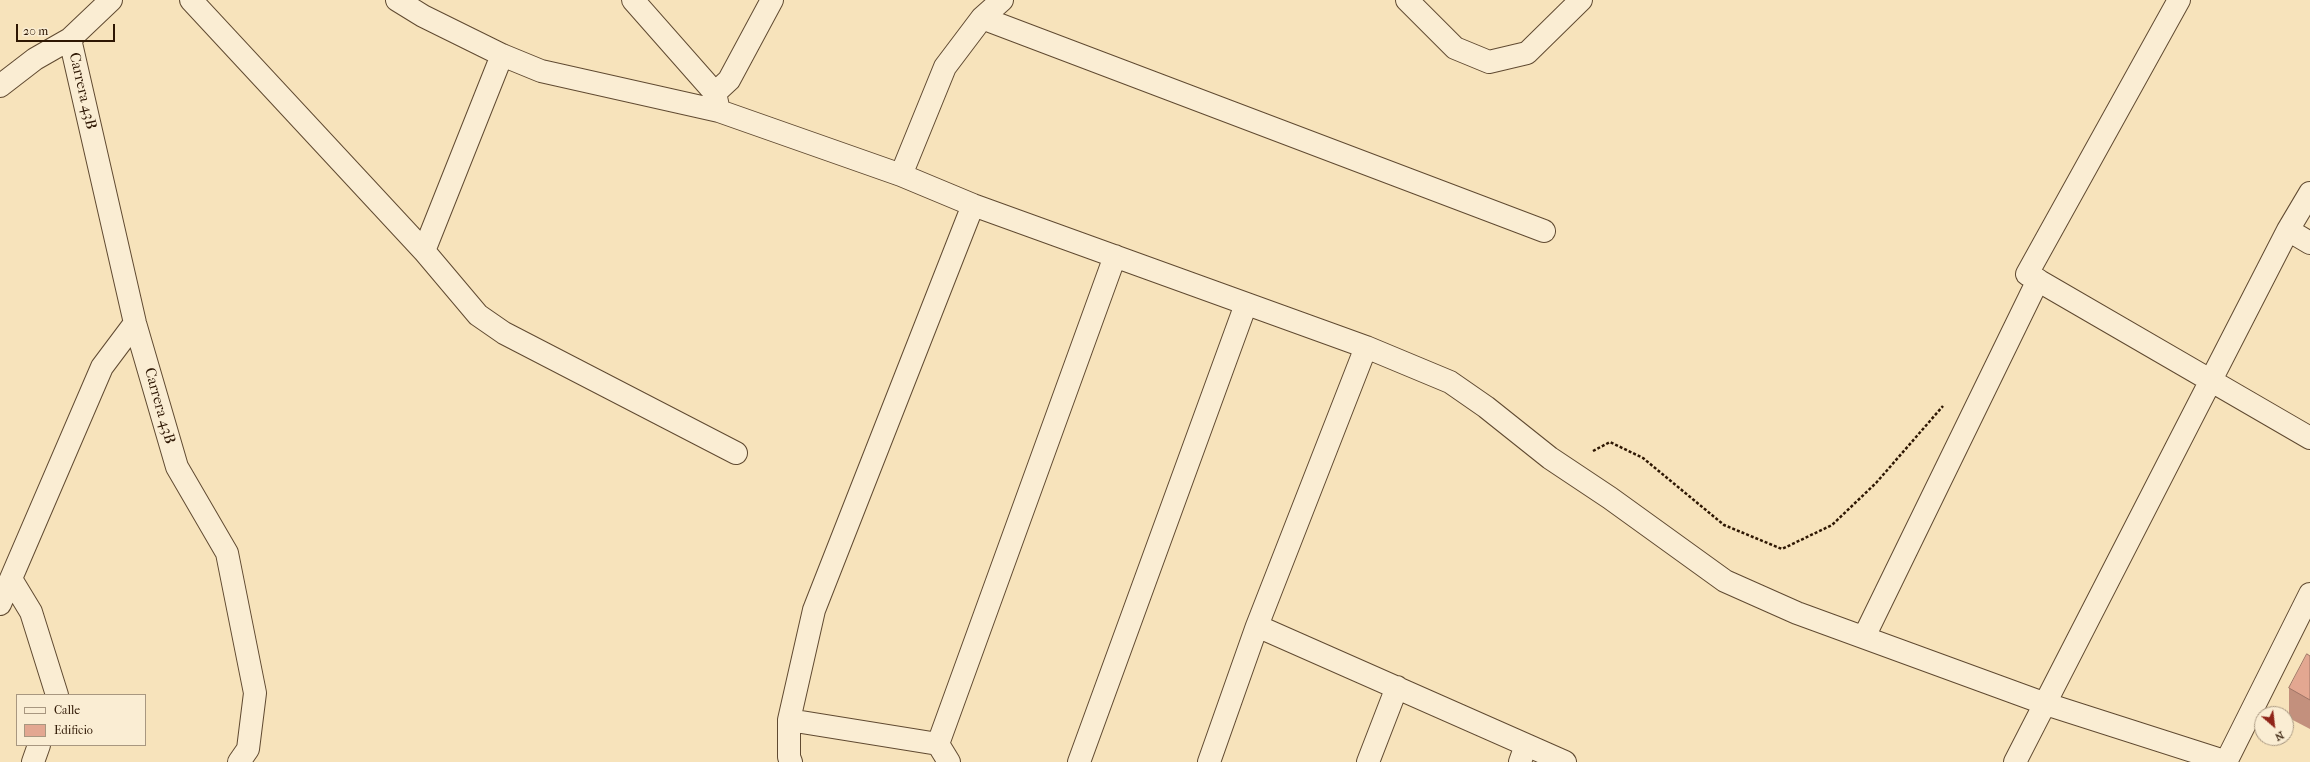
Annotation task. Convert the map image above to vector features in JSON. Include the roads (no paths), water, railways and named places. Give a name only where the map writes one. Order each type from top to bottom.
[{"type":"street","points":[[0,86],[34,59],[70,39],[111,0]]},
{"type":"street","points":[[191,0],[424,252],[478,315],[504,334],[736,453]]},
{"type":"street","points":[[396,0],[422,16],[502,55],[541,71],[717,102],[973,205],[1366,347],[1450,382],[1486,407],[1550,458],[1610,498],[1725,581],[1797,613],[2046,704],[2227,762],[2310,594]]},
{"type":"street","points":[[633,0],[717,102]]},
{"type":"street","points":[[717,102],[772,0]]},
{"type":"street","points":[[901,175],[945,67],[982,18],[1002,0]]},
{"type":"street","points":[[1407,0],[1455,48],[1489,62],[1527,53],[1581,0]]},
{"type":"street","points":[[2178,0],[2027,274],[2310,438]]},
{"type":"street","points":[[982,18],[1544,231]]},
{"type":"street","name":"Carrera 43B","points":[[70,39],[135,323],[177,467],[227,554],[255,693],[248,749],[239,762]]},
{"type":"street","points":[[424,252],[502,55]]},
{"type":"street","points":[[2015,762],[2288,230],[2310,193]]},
{"type":"street","points":[[791,762],[789,757],[789,720],[814,610],[973,205]]},
{"type":"street","points":[[2288,230],[2310,243]]},
{"type":"street","points":[[938,744],[1115,256]]},
{"type":"street","points":[[1864,637],[2038,280]]},
{"type":"street","points":[[1079,762],[1246,304]]},
{"type":"street","points":[[0,604],[102,367],[135,323]]},
{"type":"street","points":[[1209,762],[1257,626],[1366,347]]},
{"type":"street","points":[[11,579],[30,612],[57,694]]},
{"type":"street","points":[[1257,626],[1396,687],[1523,753],[1566,762]]},
{"type":"street","points":[[1368,762],[1396,687]]},
{"type":"street","points":[[789,720],[938,744],[949,762]]},
{"type":"street","points":[[33,762],[39,746]]}]
